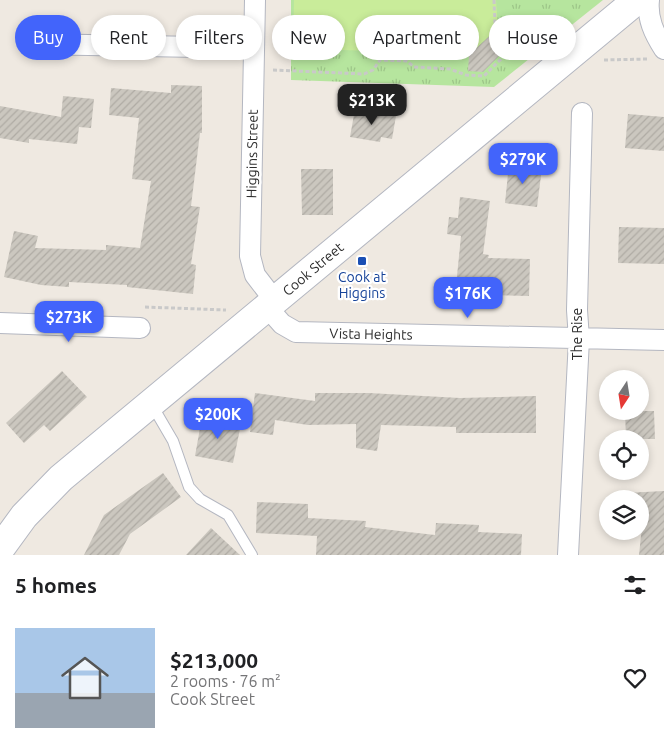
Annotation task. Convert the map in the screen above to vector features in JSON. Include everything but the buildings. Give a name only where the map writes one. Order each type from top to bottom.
[{"type":"main road","name":"Cook Street","points":[[0,549],[24,516],[61,478],[637,0]]},
{"type":"main road","points":[[0,522],[31,484],[61,478]]},
{"type":"street","name":"Higgins Street","points":[[255,0],[255,15]]},
{"type":"street","points":[[649,0],[648,12],[659,54]]},
{"type":"street","points":[[81,45],[176,47]]},
{"type":"street","name":"Higgins Street","points":[[253,60],[250,256],[255,275],[271,304]]},
{"type":"street","name":"The Rise","points":[[568,555],[579,339],[577,310],[582,113]]},
{"type":"street","name":"Vista Heights","points":[[271,304],[282,324],[296,332],[664,340]]},
{"type":"street","points":[[0,323],[140,328]]},
{"type":"lane","points":[[151,405],[173,441],[189,487],[200,498],[228,515],[252,555]]},
{"type":"path","points":[[494,0],[495,15]]},
{"type":"path","points":[[600,60],[659,54]]},
{"type":"path","points":[[253,69],[364,74],[373,70],[380,60],[407,61],[414,67],[450,69],[466,74],[484,76],[500,60]]},
{"type":"path","points":[[142,307],[226,310],[271,304]]},
{"type":"green space","points":[[291,0],[603,0],[576,22],[576,15],[489,15],[489,60],[528,60],[494,87],[291,80],[291,60],[345,60],[345,15],[291,15]]},
{"type":"green space","points":[[294,0],[496,0],[497,15],[489,15],[489,36],[479,46],[479,15],[355,15],[355,50],[345,50],[345,15],[294,15]]},
{"type":"place","name":"Cook at Higgins","points":[[362,261]]}]
